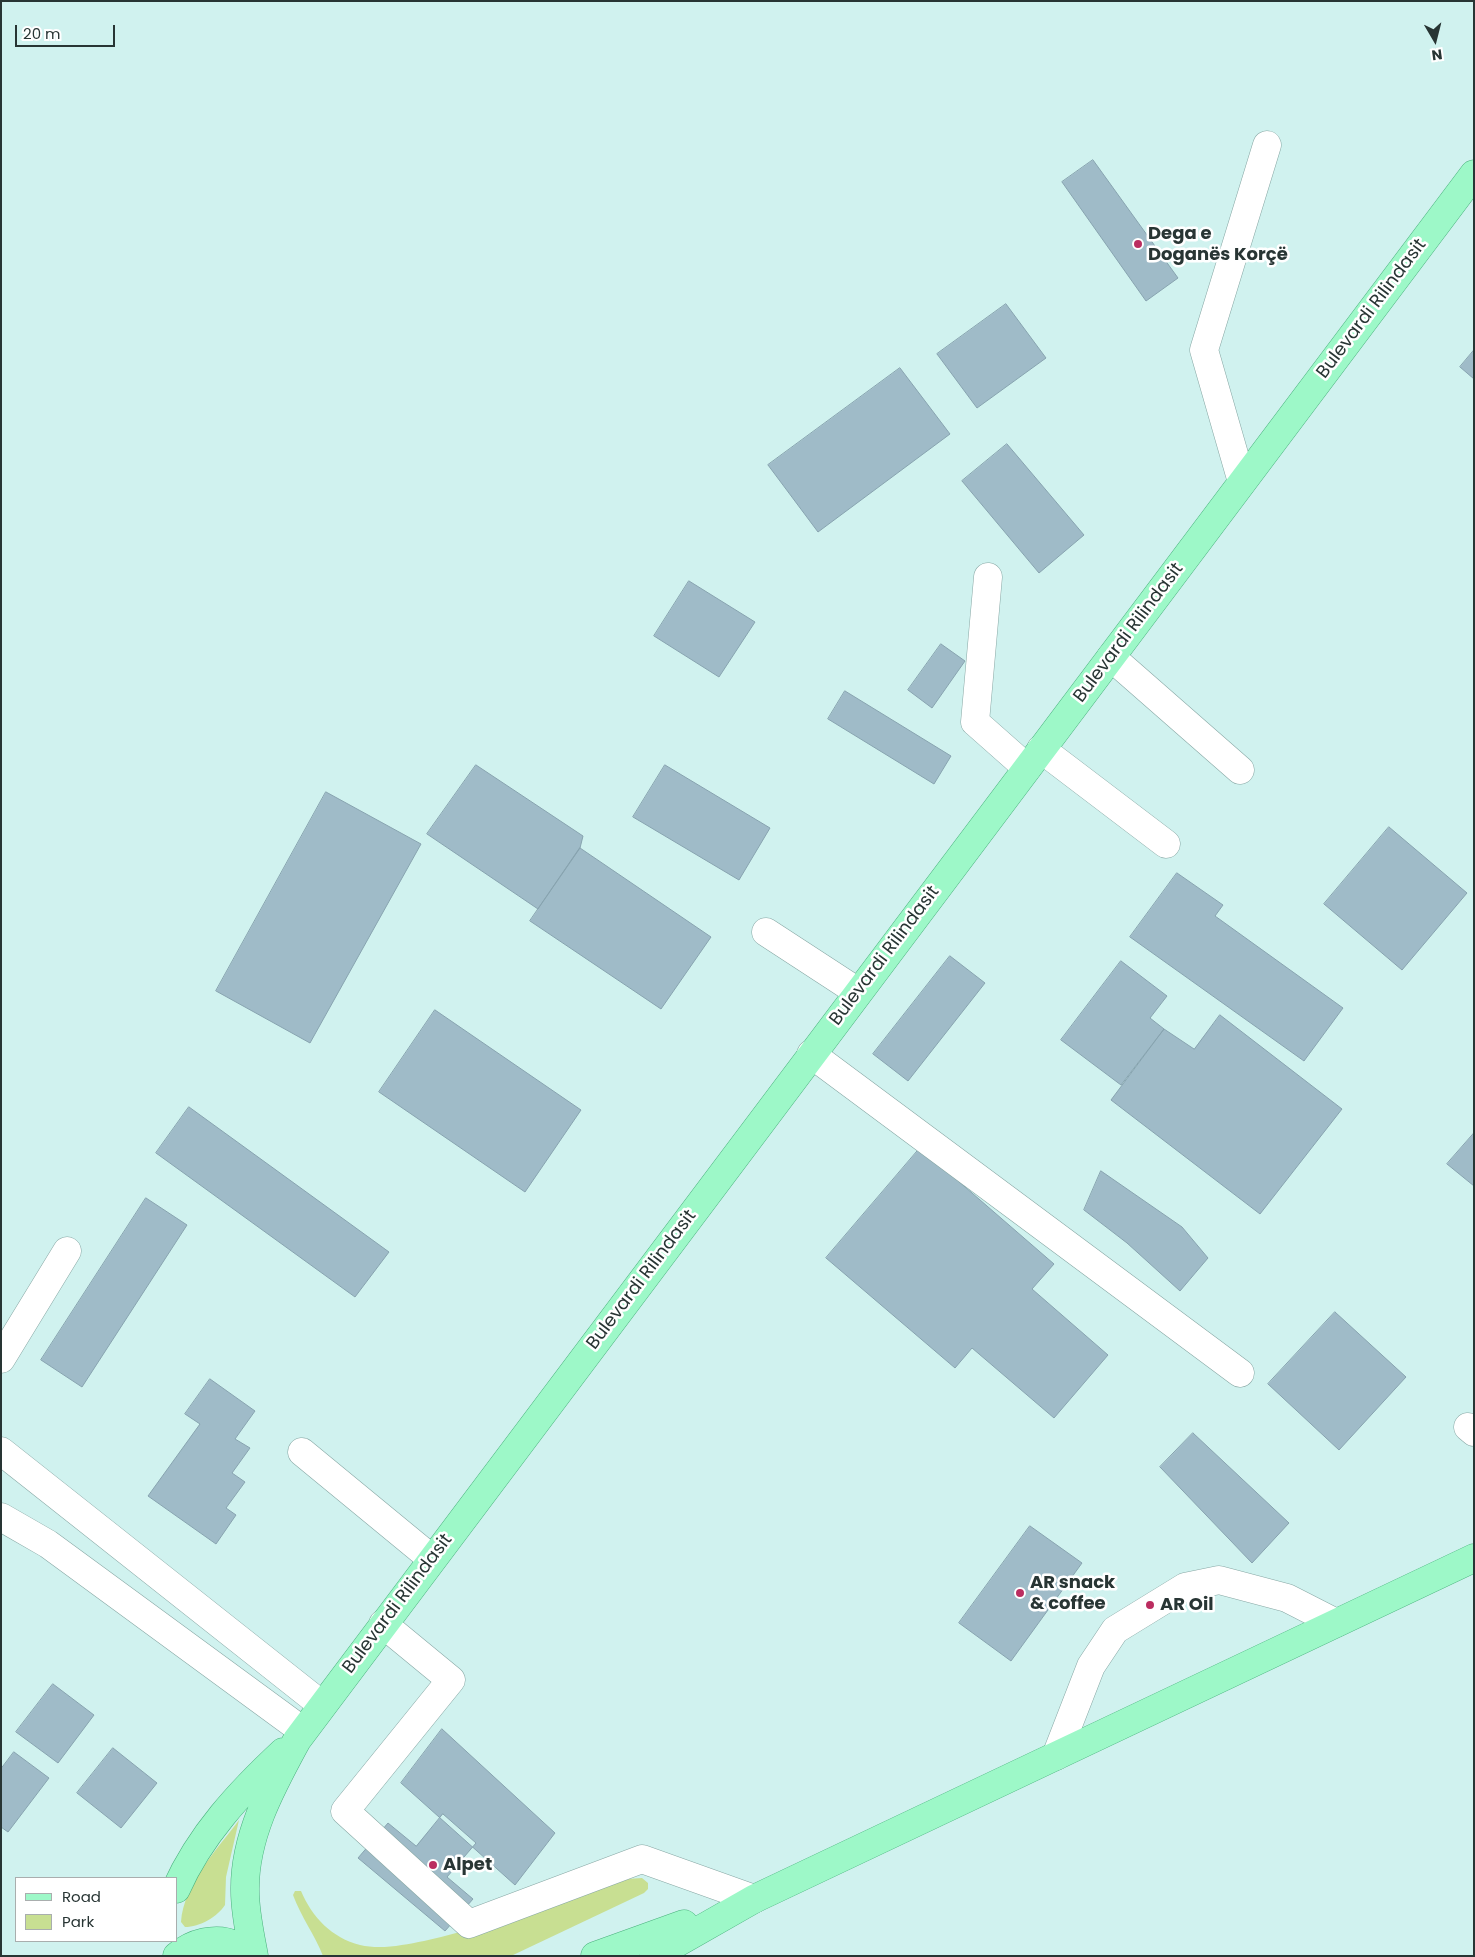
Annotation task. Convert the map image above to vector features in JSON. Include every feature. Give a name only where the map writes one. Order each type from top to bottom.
[{"type":"main road","name":"Bulevardi Rilindasit","points":[[300,1735],[1474,174]]},
{"type":"main road","points":[[654,1956],[754,1899],[1474,1558]]},
{"type":"main road","points":[[178,1886],[200,1845],[222,1816],[260,1773],[300,1735]]},
{"type":"main road","points":[[254,1956],[245,1890],[250,1843],[264,1806],[300,1735]]},
{"type":"main road","points":[[595,1956],[754,1899]]},
{"type":"main road","points":[[247,1914],[273,1956]]},
{"type":"main road","points":[[166,1952],[187,1948],[202,1942],[220,1942],[235,1945],[247,1956]]},
{"type":"street","points":[[1242,482],[1204,350],[1267,145]]},
{"type":"street","points":[[988,577],[975,722],[1166,844]]},
{"type":"street","points":[[1111,657],[1240,770]]},
{"type":"street","points":[[766,932],[858,992]]},
{"type":"street","points":[[811,1054],[1240,1373]]},
{"type":"street","points":[[1,1359],[67,1251]]},
{"type":"street","points":[[1,1451],[322,1705]]},
{"type":"street","points":[[302,1452],[432,1558]]},
{"type":"street","points":[[1,1517],[48,1544],[300,1735]]},
{"type":"street","points":[[1056,1756],[1091,1666],[1115,1630],[1185,1587],[1219,1580],[1287,1598],[1336,1623]]},
{"type":"street","points":[[383,1624],[451,1680],[345,1811],[468,1924],[642,1859],[754,1899]]},
{"type":"green space","points":[[239,1820],[226,1877],[225,1905],[208,1920],[191,1927],[185,1927],[181,1922],[183,1908],[195,1880]]},
{"type":"green space","points":[[642,1878],[648,1883],[648,1889],[644,1893],[511,1956],[323,1956],[293,1895],[295,1891],[301,1891],[317,1918],[332,1932],[360,1945],[384,1947],[424,1941],[458,1932],[599,1886]]},
{"type":"building","points":[[1093,160],[1178,278],[1146,301],[1062,182]]},
{"type":"building","points":[[1006,304],[1046,358],[977,408],[937,354]]},
{"type":"building","points":[[1474,350],[1474,379],[1460,367]]},
{"type":"building","points":[[900,368],[950,434],[818,532],[768,465]]},
{"type":"building","points":[[1007,444],[1084,535],[1039,573],[962,481]]},
{"type":"building","points":[[689,581],[755,622],[719,677],[654,636]]},
{"type":"building","points":[[941,644],[965,661],[932,708],[908,690]]},
{"type":"building","points":[[845,691],[951,756],[934,784],[828,719]]},
{"type":"building","points":[[476,765],[583,836],[580,848],[538,909],[427,834]]},
{"type":"building","points":[[665,765],[770,828],[739,880],[633,817]]},
{"type":"building","points":[[326,792],[421,844],[310,1043],[216,991]]},
{"type":"building","points":[[1389,827],[1467,893],[1402,970],[1324,904]]},
{"type":"building","points":[[580,848],[711,937],[661,1009],[530,921]]},
{"type":"building","points":[[1177,873],[1223,905],[1215,916],[1343,1008],[1304,1061],[1130,937]]},
{"type":"building","points":[[950,956],[985,983],[908,1081],[873,1054]]},
{"type":"building","points":[[1121,961],[1167,996],[1150,1018],[1164,1029],[1121,1085],[1061,1040]]},
{"type":"building","points":[[435,1010],[581,1110],[525,1192],[379,1092]]},
{"type":"building","points":[[1220,1015],[1342,1109],[1260,1214],[1111,1100],[1164,1029],[1194,1049]]},
{"type":"building","points":[[189,1107],[389,1252],[355,1297],[156,1153]]},
{"type":"building","points":[[1474,1133],[1474,1186],[1447,1164]]},
{"type":"building","points":[[920,1148],[1054,1264],[1032,1289],[1108,1355],[1054,1418],[972,1348],[955,1368],[826,1258]]},
{"type":"building","points":[[1101,1171],[1182,1227],[1208,1258],[1180,1291],[1127,1243],[1084,1210]]},
{"type":"building","points":[[146,1198],[187,1225],[82,1387],[41,1360]]},
{"type":"building","points":[[1335,1312],[1406,1377],[1339,1450],[1268,1384]]},
{"type":"building","points":[[210,1379],[255,1411],[235,1439],[250,1448],[232,1473],[245,1482],[226,1508],[236,1515],[216,1544],[148,1496],[200,1424],[185,1414]]},
{"type":"building","points":[[1193,1433],[1289,1523],[1252,1563],[1160,1467]]},
{"type":"building","name":"AR snack & coffee","points":[[1030,1526],[1082,1563],[1011,1661],[959,1623]]},
{"type":"building","points":[[53,1684],[94,1715],[58,1763],[16,1732]]},
{"type":"building","points":[[442,1729],[555,1833],[515,1885],[401,1783]]},
{"type":"building","points":[[113,1748],[157,1783],[121,1828],[77,1793]]},
{"type":"building","points":[[14,1752],[49,1778],[8,1832],[1,1827],[1,1769]]},
{"type":"building","points":[[443,1814],[476,1843],[447,1877],[473,1899],[445,1931],[358,1858],[388,1823],[416,1846]]},
{"type":"place","name":"Dega e Doganës Korçë","points":[[1138,244]]},
{"type":"place","name":"AR snack & coffee","points":[[1020,1593]]},
{"type":"place","name":"AR Oil","points":[[1150,1605]]},
{"type":"place","name":"Alpet","points":[[433,1865]]}]
